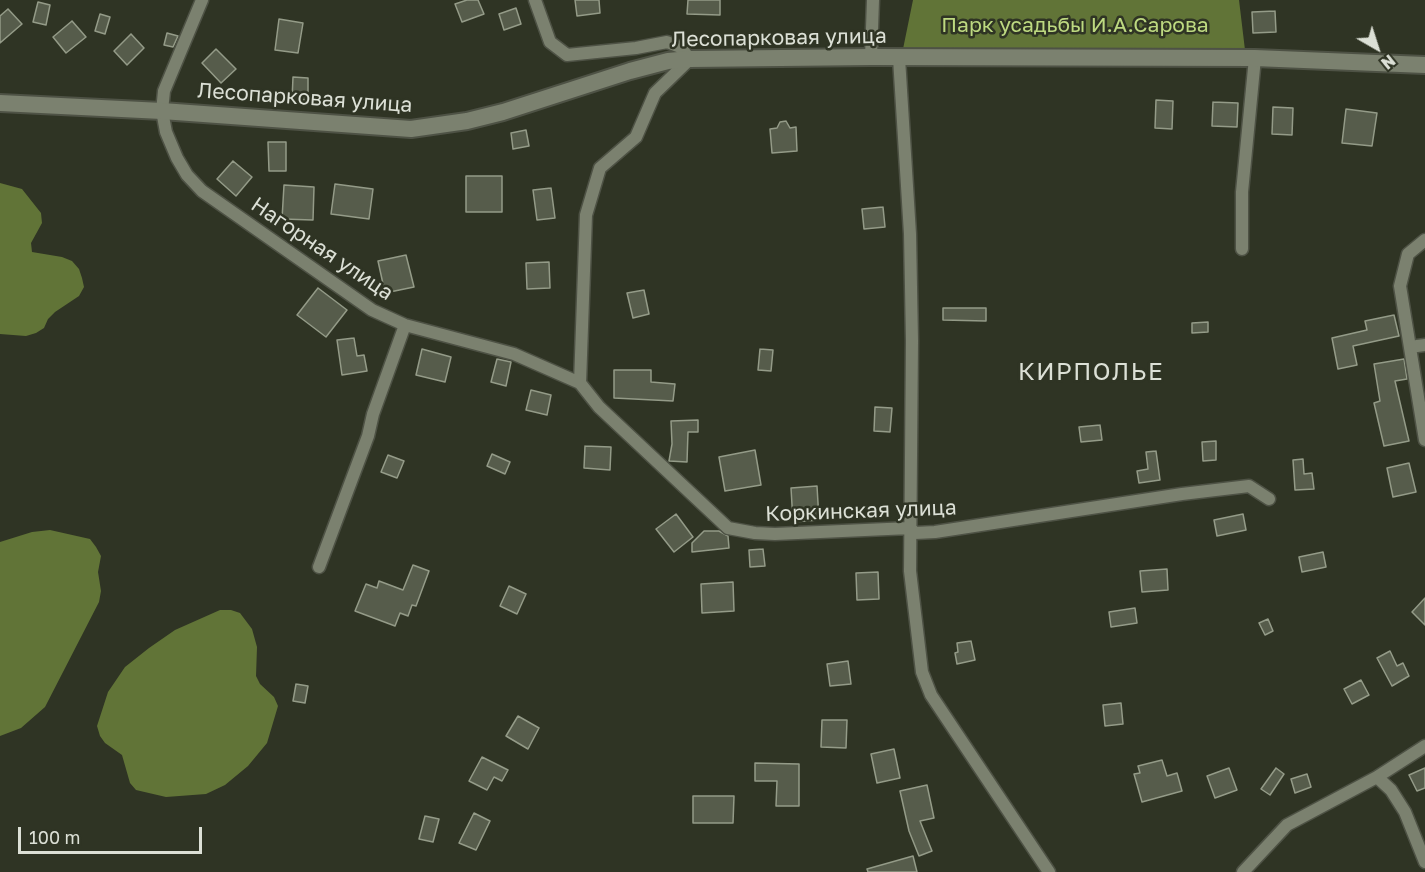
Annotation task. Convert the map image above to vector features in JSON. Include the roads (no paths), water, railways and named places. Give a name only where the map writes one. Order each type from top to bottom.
[{"type":"street","points":[[162,111],[164,92],[202,0]]},
{"type":"street","points":[[535,0],[550,42],[567,55],[636,48],[667,42],[680,47],[690,59],[655,93],[636,137],[600,168],[586,215],[580,382]]},
{"type":"street","points":[[871,57],[873,0]]},
{"type":"street","points":[[899,58],[910,234],[912,600],[922,672],[931,695],[1049,872]]},
{"type":"street","points":[[1242,249],[1242,192],[1255,58]]},
{"type":"street","name":"Лесопарковая улица","points":[[0,103],[162,111],[411,129],[467,121],[503,112],[639,68],[668,61],[690,59],[1255,58],[1425,65]]},
{"type":"street","name":"Нагорная улица","points":[[162,111],[166,132],[177,158],[187,175],[202,191],[372,310],[405,325],[514,354],[580,382]]},
{"type":"street","points":[[1425,240],[1408,254],[1400,286],[1425,440]]},
{"type":"street","points":[[319,567],[368,436],[405,325]]},
{"type":"street","points":[[1410,347],[1425,345]]},
{"type":"street","name":"Коркинская улица","points":[[580,382],[599,407],[728,528],[755,533],[910,528],[915,533],[935,532],[1249,486],[1269,500]]},
{"type":"street","points":[[1243,872],[1287,825],[1377,777],[1425,746]]},
{"type":"street","points":[[1377,777],[1391,790],[1405,812],[1425,862]]},
{"type":"district","name":"КИРПОЛЬЕ","points":[[1091,372]]},
{"type":"park label","name":"Парк усадьбы И.А.Сарова","points":[[1075,25]]}]
